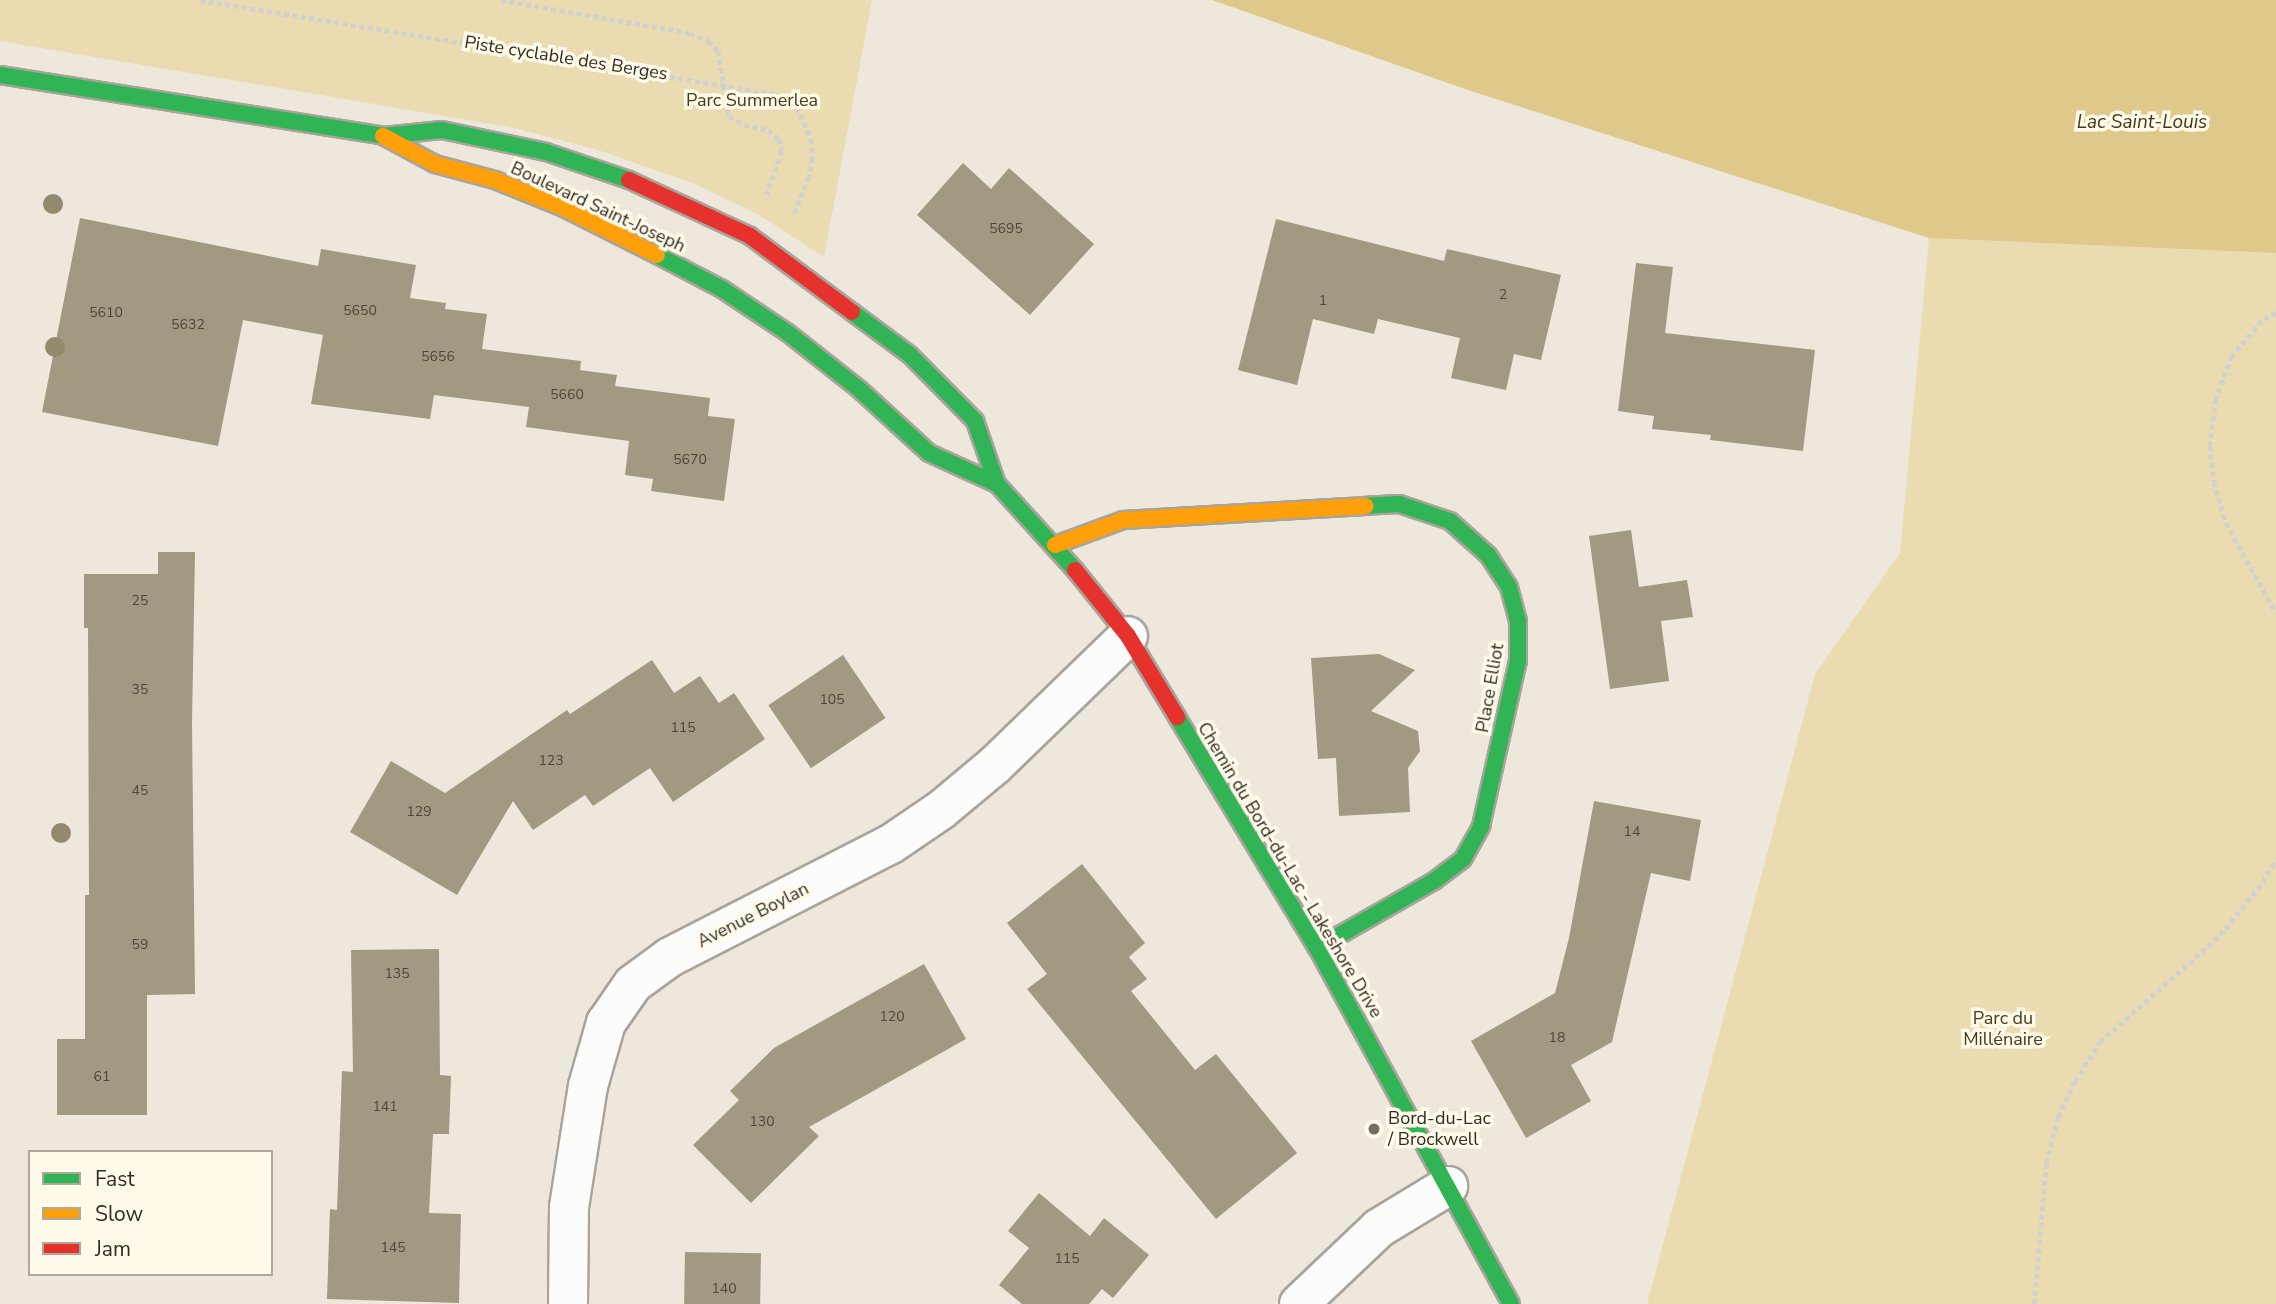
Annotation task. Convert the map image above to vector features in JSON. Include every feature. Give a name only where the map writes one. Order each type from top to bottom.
[{"type":"street","name":"Boulevard Saint-Joseph","points":[[0,75],[383,136],[442,130],[559,156],[638,183],[694,207],[750,236],[802,273]]},
{"type":"street","name":"Boulevard Saint-Joseph","points":[[383,136],[435,164],[495,180],[624,237],[722,289],[788,333]]},
{"type":"street","name":"Chemin du Bord-du-Lac - Lakeshore Drive","points":[[802,273],[910,355],[975,421],[996,484]]},
{"type":"street","name":"Chemin du Bord-du-Lac - Lakeshore Drive","points":[[788,333],[859,389],[929,453],[996,484],[1055,545],[1128,636],[1317,948],[1511,1304]]},
{"type":"street","name":"Place Elliot","points":[[1055,545],[1123,520],[1399,504],[1450,521],[1488,555],[1510,587],[1518,621],[1518,661],[1481,826],[1462,859],[1434,881],[1317,948]]},
{"type":"street","name":"Avenue Boylan","points":[[568,1304],[569,1207],[588,1086],[606,1023],[633,984],[670,957],[891,844],[941,810],[995,765],[1128,636]]},
{"type":"street","points":[[1299,1304],[1378,1228],[1448,1186]]},
{"type":"path","name":"Piste cyclable des Berges","points":[[200,0],[781,95],[797,107],[806,123],[813,158],[792,219]]},
{"type":"path","points":[[501,0],[690,33],[708,41],[718,51],[729,117],[744,125],[768,130],[779,139],[782,151],[763,204]]},
{"type":"path","points":[[2276,313],[2262,321],[2232,356],[2216,399],[2210,446],[2214,482],[2226,523],[2276,613]]},
{"type":"path","points":[[2034,1304],[2046,1163],[2058,1116],[2075,1081],[2100,1042],[2220,934],[2263,882],[2276,859]]},
{"type":"green space","name":"Parc Summerlea","points":[[0,0],[872,0],[824,257],[759,215],[695,184],[598,150],[510,127],[0,41]]},
{"type":"green space","name":"Parc du Millénaire","points":[[1929,238],[2276,253],[2276,1304],[1647,1304],[1815,674],[1900,553]]},
{"type":"water","name":"Lac Saint-Louis","points":[[1212,0],[2276,0],[2276,253],[1929,238],[1468,90]]},
{"type":"building","points":[[963,163],[991,189],[1009,168],[1094,244],[1030,315],[917,215]]},
{"type":"building","points":[[80,218],[318,266],[321,249],[416,265],[410,298],[446,303],[445,309],[487,314],[482,349],[581,361],[580,370],[617,375],[615,386],[710,398],[708,416],[735,419],[724,501],[651,491],[653,479],[625,475],[629,441],[526,427],[529,407],[434,395],[430,419],[311,404],[323,335],[243,320],[218,446],[42,412]]},
{"type":"building","points":[[1276,219],[1444,261],[1447,249],[1561,275],[1541,360],[1514,354],[1506,390],[1451,378],[1460,338],[1378,319],[1374,334],[1313,319],[1297,385],[1238,370]]},
{"type":"building","points":[[1636,263],[1673,267],[1665,333],[1815,350],[1803,451],[1710,440],[1711,435],[1652,429],[1654,416],[1618,411]]},
{"type":"building","points":[[1631,530],[1639,587],[1687,580],[1693,617],[1661,621],[1669,681],[1610,689],[1589,536]]},
{"type":"building","points":[[158,552],[195,552],[192,724],[195,994],[147,995],[147,1115],[57,1115],[57,1039],[85,1039],[85,895],[89,895],[88,628],[84,628],[84,574],[158,574]]},
{"type":"building","points":[[1379,654],[1415,670],[1371,711],[1418,731],[1420,751],[1408,768],[1410,812],[1339,816],[1336,758],[1318,759],[1311,658]]},
{"type":"building","points":[[843,655],[885,718],[811,768],[768,705]]},
{"type":"building","points":[[652,660],[674,693],[700,676],[719,703],[734,693],[765,739],[673,802],[650,768],[593,806],[585,795],[533,830],[513,801],[457,895],[350,832],[391,761],[445,793],[567,710],[570,714]]},
{"type":"building","points":[[1594,801],[1701,820],[1690,881],[1651,873],[1612,1042],[1571,1065],[1591,1101],[1526,1138],[1471,1041],[1555,993],[1569,938]]},
{"type":"building","points":[[1082,864],[1145,943],[1129,957],[1147,979],[1131,991],[1195,1070],[1216,1054],[1297,1153],[1216,1219],[1027,989],[1047,974],[1007,923]]},
{"type":"building","points":[[439,949],[440,1075],[451,1076],[449,1134],[433,1134],[429,1213],[461,1214],[459,1303],[327,1299],[330,1209],[337,1210],[342,1071],[353,1072],[351,950]]},
{"type":"building","points":[[924,964],[966,1039],[809,1127],[819,1136],[751,1203],[693,1145],[739,1100],[730,1091],[774,1048]]},
{"type":"building","points":[[1039,1193],[1090,1236],[1104,1218],[1149,1255],[1113,1298],[1102,1289],[1089,1304],[1022,1304],[999,1285],[1029,1248],[1008,1231]]},
{"type":"building","points":[[685,1252],[761,1253],[760,1304],[684,1304]]},
{"type":"traffic: fast","points":[[0,75],[383,136],[442,130],[546,152],[629,180]]},
{"type":"traffic: fast","points":[[657,255],[722,289],[788,333],[859,389],[929,453],[997,484],[1075,570]]},
{"type":"traffic: fast","points":[[852,312],[910,355],[975,421],[997,484]]},
{"type":"traffic: fast","points":[[1317,948],[1434,881],[1463,859],[1481,826],[1518,661],[1518,621],[1509,587],[1488,555],[1450,521],[1399,504],[1366,506]]},
{"type":"traffic: fast","points":[[1177,717],[1317,948],[1511,1304]]},
{"type":"traffic: slow","points":[[383,136],[435,164],[495,180],[564,208],[657,255]]},
{"type":"traffic: slow","points":[[1055,545],[1123,520],[1366,506]]},
{"type":"traffic: jam","points":[[629,180],[750,236],[852,312]]},
{"type":"traffic: jam","points":[[1075,570],[1128,636],[1177,717]]},
{"type":"place","name":"Bord-du-Lac / Brockwell","points":[[1374,1129]]}]
